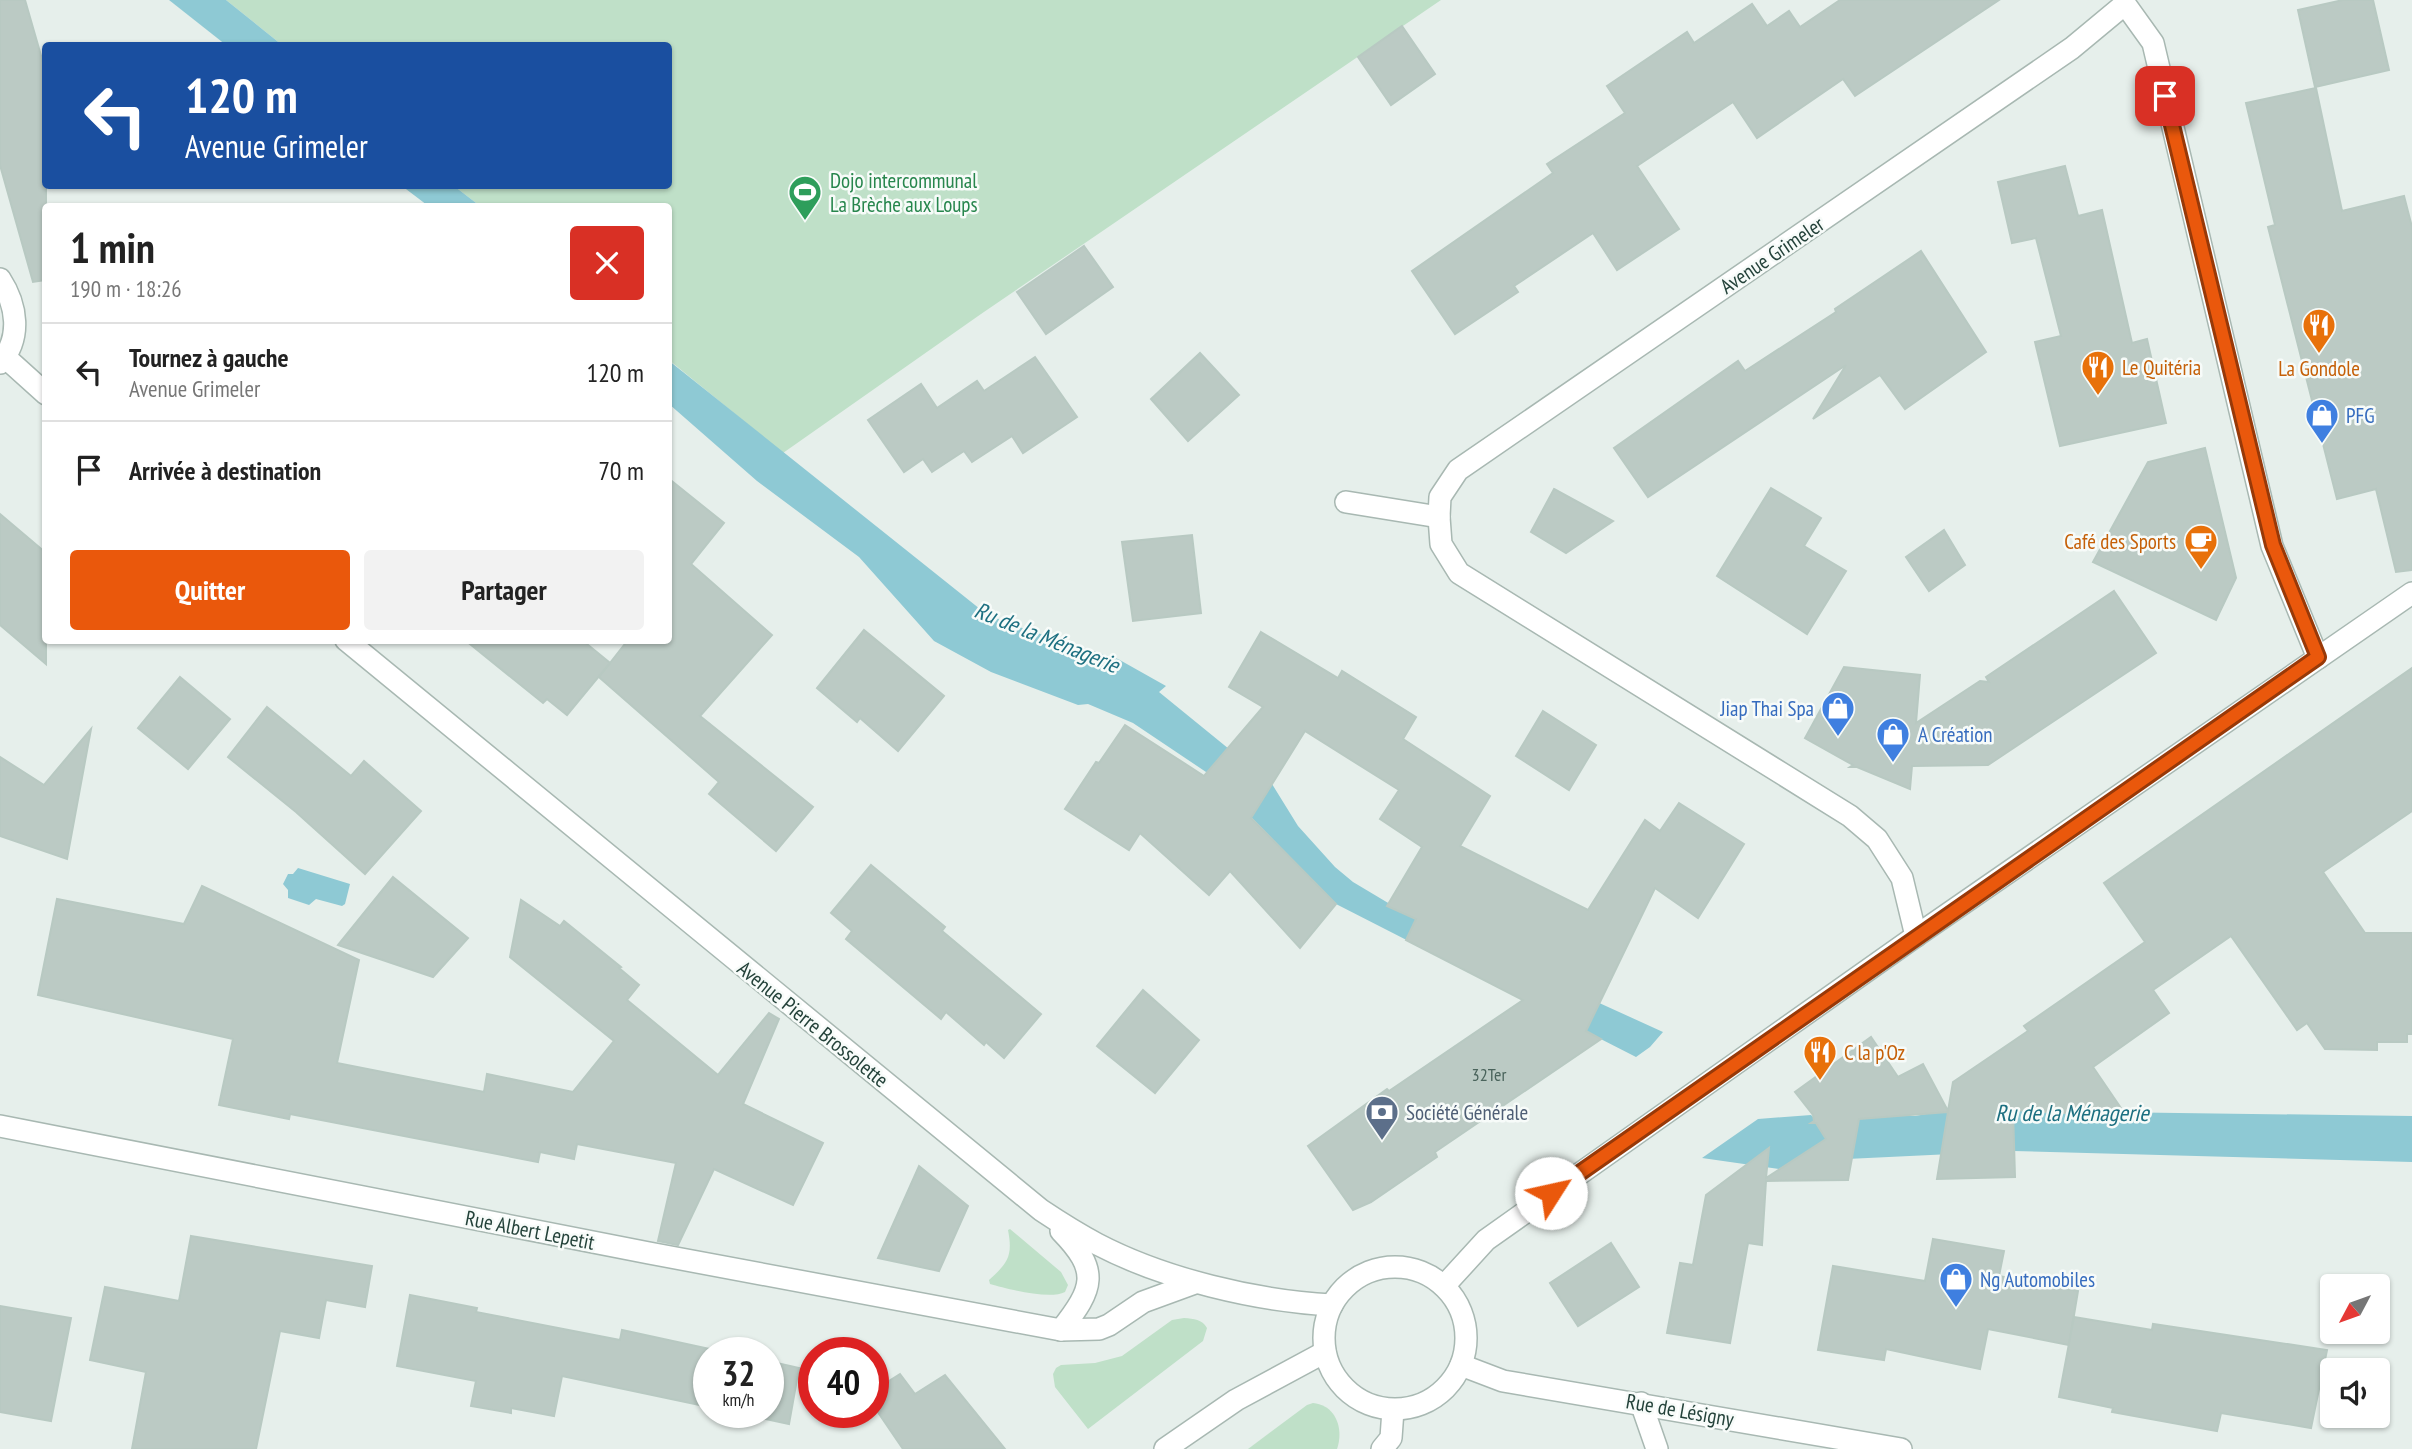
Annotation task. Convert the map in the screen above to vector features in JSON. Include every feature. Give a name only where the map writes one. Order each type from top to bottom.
[{"type":"street","name":"Avenue Grimeler","points":[[1916,936],[1902,878],[1877,839],[1850,816],[1459,573],[1441,544],[1440,497],[1458,470],[2072,48],[2125,2],[2153,43],[2273,545],[2318,657]]},
{"type":"street","points":[[0,279],[9,293],[15,315],[14,337],[3,360],[42,391]]},
{"type":"street","points":[[1346,502],[1439,517]]},
{"type":"street","points":[[1444,1286],[1486,1240],[1916,936],[2412,593]]},
{"type":"street","name":"Avenue Pierre Brossolette","points":[[351,644],[1041,1210],[1098,1245],[1195,1283],[1306,1304],[1332,1305]]},
{"type":"street","name":"Rue Albert Lepetit","points":[[0,1126],[649,1254],[1061,1330],[1098,1329],[1109,1325],[1143,1302],[1195,1283]]},
{"type":"street","points":[[1041,1210],[1078,1249],[1087,1269],[1088,1288],[1078,1308],[1061,1330]]},
{"type":"street","points":[[1383,1268],[1405,1268],[1426,1274],[1444,1286],[1457,1303],[1465,1322],[1467,1344],[1461,1365],[1450,1384],[1434,1398],[1414,1407],[1393,1410],[1370,1405],[1349,1393],[1334,1375],[1325,1352],[1324,1328],[1332,1305],[1345,1288],[1362,1275],[1383,1268]]},
{"type":"street","points":[[1165,1449],[1236,1400],[1325,1352]]},
{"type":"street","name":"Rue de Lésigny","points":[[1461,1365],[1503,1381],[1901,1449]]},
{"type":"street","points":[[1641,1403],[1657,1449]]},
{"type":"street","points":[[1382,1449],[1391,1437],[1393,1410]]},
{"type":"green space","points":[[226,0],[1441,0],[981,314],[783,453],[672,362],[672,203],[476,203],[458,189],[672,189],[672,42],[278,42]]},
{"type":"green space","points":[[1010,1229],[1061,1272],[1068,1285],[1065,1292],[1039,1294],[990,1284],[989,1280],[1001,1269],[1009,1253]]},
{"type":"green space","points":[[1172,1320],[1197,1320],[1205,1325],[1207,1328],[1203,1341],[1088,1429],[1055,1387],[1053,1374],[1056,1368],[1122,1356]]},
{"type":"green space","points":[[1313,1403],[1333,1413],[1339,1426],[1337,1449],[1248,1449],[1307,1405]]},
{"type":"water","points":[[169,0],[226,0],[278,42],[222,42]]},
{"type":"water","points":[[406,189],[458,189],[476,203],[430,203],[424,203]]},
{"type":"water","name":"Ru de la Ménagerie","points":[[672,363],[980,609],[1004,622],[1118,659],[1166,686],[1159,692],[1272,784],[1298,826],[1335,867],[1353,882],[1415,919],[1663,1032],[1650,1047],[1636,1057],[1336,904],[1209,774],[1133,723],[1088,704],[1078,705],[991,672],[934,641],[859,557],[757,481],[672,407]]},
{"type":"water","points":[[298,868],[350,884],[345,904],[342,906],[316,899],[309,905],[288,898],[288,890],[283,884],[288,874],[293,874]]},
{"type":"water","name":"Ru de la Ménagerie","points":[[1948,1110],[2412,1116],[2412,1162],[2014,1151],[1826,1160],[1797,1158],[1779,1169],[1702,1158],[1758,1119],[1811,1115],[1817,1121],[1830,1114],[1915,1116]]},
{"type":"building","points":[[0,0],[25,0],[42,59],[42,189],[46,189],[46,203],[42,203],[42,281],[33,282],[0,165]]},
{"type":"building","points":[[1840,0],[1999,0],[1855,96],[1843,79],[1757,138],[1733,102],[1637,166],[1679,229],[1617,270],[1593,233],[1514,286],[1518,292],[1455,334],[1412,271],[1553,173],[1547,164],[1625,113],[1607,86],[1687,32],[1694,43],[1752,4],[1767,26],[1789,11],[1800,27]]},
{"type":"building","points":[[2343,0],[2373,0],[2389,70],[2315,87],[2298,10]]},
{"type":"building","points":[[1402,26],[1435,74],[1391,105],[1358,57]]},
{"type":"building","points":[[2316,88],[2342,211],[2404,196],[2412,227],[2412,570],[2396,572],[2376,489],[2337,499],[2268,227],[2275,225],[2246,103]]},
{"type":"building","points":[[2065,166],[2078,216],[2102,210],[2132,343],[2147,339],[2166,423],[2060,446],[2035,342],[2061,336],[2036,238],[2012,243],[1998,182]]},
{"type":"building","points":[[1084,246],[1113,287],[1046,334],[1017,292]]},
{"type":"building","points":[[1921,251],[1986,352],[1905,409],[1880,375],[1813,419],[1846,365],[1648,497],[1614,448],[1738,361],[1745,371],[1836,312],[1835,309]]},
{"type":"building","points":[[1200,353],[1239,395],[1188,441],[1151,399]]},
{"type":"building","points":[[1035,357],[1077,417],[1023,453],[1012,436],[972,462],[964,451],[932,472],[923,459],[904,472],[868,420],[921,384],[937,408],[977,381],[984,391]]},
{"type":"building","points":[[2205,448],[2236,578],[2216,620],[2093,562],[2148,462]]},
{"type":"building","points":[[672,481],[724,523],[691,564],[772,635],[700,716],[813,807],[776,851],[709,794],[719,782],[599,677],[625,644],[672,644]]},
{"type":"building","points":[[1771,488],[1821,518],[1804,546],[1846,571],[1807,634],[1717,576]]},
{"type":"building","points":[[1554,489],[1613,521],[1566,553],[1531,532]]},
{"type":"building","points":[[0,514],[42,550],[42,644],[46,644],[46,664],[0,625]]},
{"type":"building","points":[[1944,530],[1965,565],[1929,591],[1906,557]]},
{"type":"building","points":[[1192,535],[1201,613],[1133,621],[1122,542]]},
{"type":"building","points":[[2114,591],[2156,653],[1988,765],[1912,766],[1910,789],[1857,767],[1850,767],[1853,765],[1805,738],[1844,667],[1920,675],[1916,723],[1980,681],[1989,682],[1986,677]]},
{"type":"building","points":[[864,630],[944,696],[898,751],[860,718],[857,722],[817,688]]},
{"type":"building","points":[[1261,632],[1338,678],[1342,671],[1416,717],[1403,739],[1490,796],[1460,846],[1588,910],[1645,820],[1660,831],[1679,803],[1744,844],[1698,918],[1655,888],[1586,1031],[1601,1039],[1435,1152],[1437,1157],[1371,1202],[1353,1210],[1308,1146],[1387,1089],[1389,1091],[1523,1000],[1406,940],[1416,919],[1387,906],[1422,847],[1380,819],[1399,790],[1305,731],[1251,818],[1336,904],[1300,948],[1230,871],[1209,895],[1140,833],[1129,850],[1065,809],[1125,725],[1204,776],[1263,707],[1229,687]]},
{"type":"building","points":[[470,644],[587,644],[610,663],[567,715],[547,699],[543,703]]},
{"type":"building","points":[[2412,668],[2412,811],[2323,872],[2365,933],[2412,933],[2412,1034],[2407,1034],[2407,1042],[2377,1042],[2377,1050],[2325,1049],[2307,1023],[2297,1030],[2231,936],[2153,990],[2169,1013],[2093,1067],[2123,1111],[2064,1113],[2013,1110],[2015,1177],[1937,1179],[1948,1112],[1859,1119],[1848,1180],[1766,1181],[1762,1245],[1748,1243],[1730,1343],[1667,1333],[1680,1263],[1693,1265],[1706,1195],[1769,1148],[1766,1178],[1826,1139],[1816,1123],[1811,1123],[1814,1121],[1813,1115],[1795,1092],[1871,1037],[1898,1077],[1923,1064],[1948,1111],[1953,1082],[2028,1031],[2024,1026],[2145,942],[2104,883]]},
{"type":"building","points":[[180,677],[230,719],[188,769],[138,728]]},
{"type":"building","points":[[267,707],[351,776],[364,761],[421,811],[365,874],[296,812],[228,757]]},
{"type":"building","points":[[1543,711],[1596,745],[1569,790],[1516,756]]},
{"type":"building","points":[[91,729],[67,859],[0,836],[0,757],[44,785]]},
{"type":"building","points":[[871,865],[945,927],[942,931],[1041,1014],[1004,1058],[986,1042],[984,1045],[946,1012],[941,1019],[846,939],[852,931],[831,913]]},
{"type":"building","points":[[393,877],[468,938],[433,977],[338,945]]},
{"type":"building","points":[[202,886],[359,960],[337,1063],[484,1092],[487,1074],[573,1092],[614,1041],[510,957],[521,900],[560,926],[564,921],[621,967],[619,968],[639,985],[627,1000],[718,1075],[769,1013],[779,1019],[743,1104],[823,1143],[793,1205],[714,1169],[678,1245],[658,1241],[676,1163],[577,1144],[574,1159],[540,1152],[538,1162],[290,1114],[289,1119],[219,1105],[233,1039],[38,995],[57,899],[184,924]]},
{"type":"building","points":[[1143,990],[1199,1040],[1155,1093],[1097,1046]]},
{"type":"building","points":[[919,1166],[968,1206],[939,1271],[878,1258]]},
{"type":"building","points":[[191,1236],[372,1266],[365,1307],[326,1300],[319,1338],[280,1331],[256,1449],[132,1449],[146,1372],[90,1360],[105,1287],[179,1301]]},
{"type":"building","points":[[1933,1239],[2004,1251],[1999,1276],[2078,1291],[2069,1345],[1988,1329],[1980,1369],[1886,1349],[1884,1360],[1818,1350],[1833,1266],[1925,1281]]},
{"type":"building","points":[[1611,1243],[1639,1287],[1578,1326],[1550,1283]]},
{"type":"building","points":[[410,1295],[477,1308],[476,1312],[620,1340],[622,1330],[693,1345],[693,1404],[562,1376],[554,1416],[511,1408],[511,1413],[471,1406],[476,1381],[397,1366]]},
{"type":"building","points":[[0,1306],[71,1318],[51,1421],[0,1412]]},
{"type":"building","points":[[2074,1317],[2152,1330],[2153,1324],[2327,1350],[2325,1358],[2320,1358],[2320,1384],[2311,1428],[2221,1413],[2217,1431],[2112,1412],[2113,1408],[2059,1397]]},
{"type":"building","points":[[784,1365],[798,1368],[789,1424],[784,1423]]},
{"type":"building","points":[[900,1374],[915,1394],[945,1375],[1005,1449],[903,1449],[889,1428],[889,1381]]},
{"type":"place","name":"Dojo intercommunal La Brèche aux Loups","points":[[805,222]]},
{"type":"place","name":"La Gondole","points":[[2319,355]]},
{"type":"place","name":"Le Quitéria","points":[[2098,397]]},
{"type":"place","name":"PFG","points":[[2322,445]]},
{"type":"place","name":"Café des Sports","points":[[2201,571]]},
{"type":"place","name":"Jiap Thai Spa","points":[[1838,738]]},
{"type":"place","name":"A Création","points":[[1893,764]]},
{"type":"place","name":"C la p'Oz","points":[[1820,1082]]},
{"type":"place","name":"Société Générale","points":[[1382,1142]]},
{"type":"place","name":"Ng Automobiles","points":[[1956,1309]]},
{"type":"route","points":[[1551,1193],[2318,657],[2296,608],[2273,545],[2165,96]]}]
